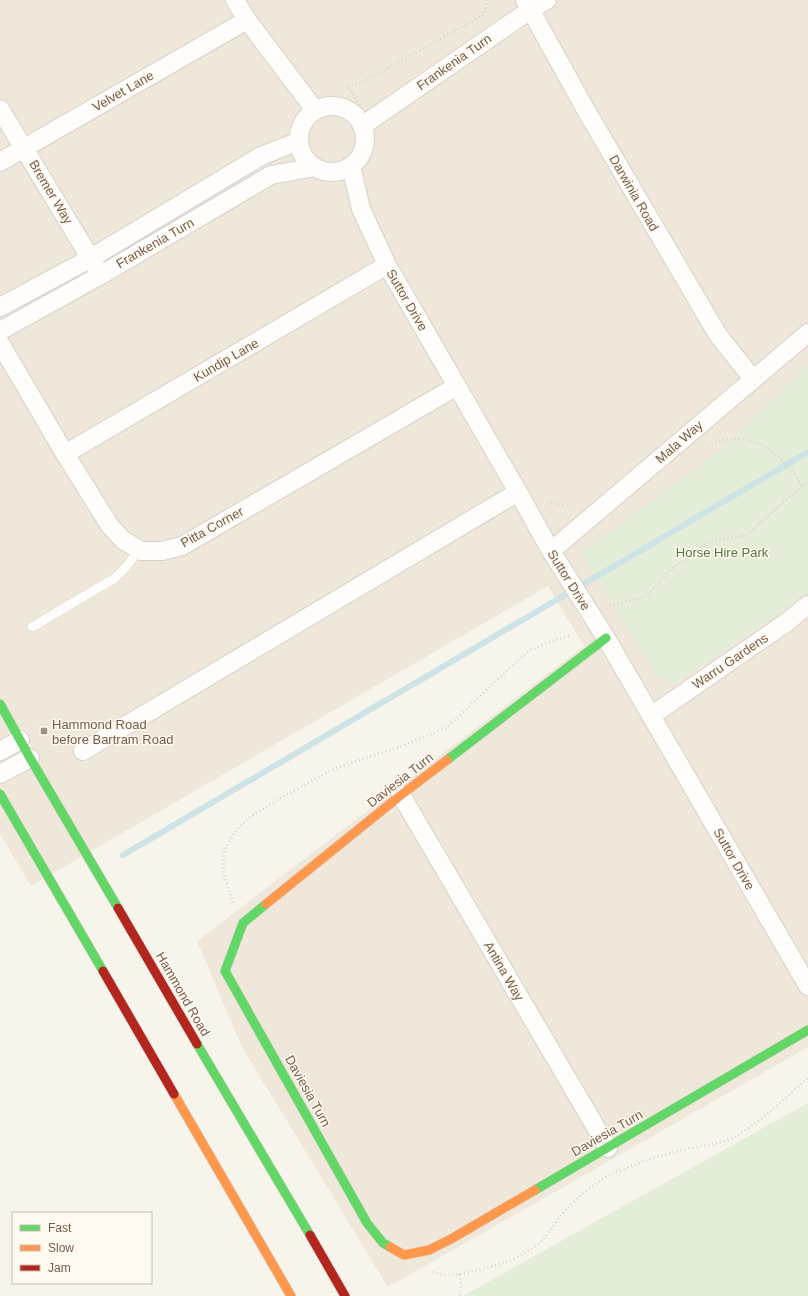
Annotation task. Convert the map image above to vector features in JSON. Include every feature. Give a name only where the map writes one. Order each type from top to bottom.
[{"type":"street","points":[[235,0],[247,20],[315,110]]},
{"type":"street","name":"Frankenia Turn","points":[[366,123],[527,5],[547,0]]},
{"type":"street","name":"Darwinia Road","points":[[527,5],[587,112],[718,335],[754,379]]},
{"type":"street","name":"Velvet Lane","points":[[0,162],[247,20]]},
{"type":"street","points":[[332,105],[342,107],[366,123],[365,145],[361,155],[351,166],[333,172],[324,171],[315,167],[306,158],[301,150],[299,141],[300,131],[302,124],[315,110],[332,105]]},
{"type":"street","name":"Bremer Way","points":[[0,109],[101,275]]},
{"type":"street","name":"Frankenia Turn","points":[[0,307],[91,258],[261,156],[299,141]]},
{"type":"street","name":"Suttor Drive","points":[[351,166],[361,209],[387,265],[551,552],[606,638],[808,986]]},
{"type":"street","name":"Frankenia Turn","points":[[0,331],[101,275],[271,175],[315,167]]},
{"type":"street","name":"Kundip Lane","points":[[66,454],[387,265]]},
{"type":"street","name":"Mala Way","points":[[551,552],[808,334]]},
{"type":"street","name":"Pitta Corner","points":[[0,343],[110,526],[123,540],[141,551],[162,551],[182,546],[457,386]]},
{"type":"street","points":[[84,751],[518,492]]},
{"type":"street","name":"Warru Gardens","points":[[651,716],[787,622],[808,605]]},
{"type":"street","name":"Daviesia Turn","points":[[606,638],[401,795],[243,923],[225,971],[367,1223],[383,1243],[404,1255],[429,1250],[451,1239],[808,1030]]},
{"type":"street","name":"Hammond Road","points":[[0,704],[30,758],[345,1296]]},
{"type":"street","points":[[0,751],[20,740]]},
{"type":"street","points":[[0,774],[30,758]]},
{"type":"street","points":[[0,794],[291,1296]]},
{"type":"street","name":"Antina Way","points":[[401,795],[608,1148]]},
{"type":"lane","points":[[32,627],[114,578],[125,569],[138,549]]},
{"type":"path","points":[[368,157],[368,134],[373,125],[366,123],[347,86],[363,82],[483,15],[488,0]]},
{"type":"path","points":[[703,449],[722,440],[740,438],[759,443],[782,459],[795,474],[802,486]]},
{"type":"path","points":[[592,616],[604,608],[647,596],[669,571],[708,542],[746,536],[802,486],[808,484]]},
{"type":"path","points":[[545,501],[574,507]]},
{"type":"path","points":[[243,923],[232,902],[223,871],[224,851],[235,832],[248,818],[284,796],[336,768],[402,746],[446,728],[528,650],[555,640],[575,635]]},
{"type":"path","points":[[431,1272],[444,1275],[460,1274],[496,1266],[516,1258],[539,1243],[562,1214],[581,1195],[609,1176],[646,1160],[732,1138],[751,1127],[808,1078]]},
{"type":"path","points":[[460,1274],[460,1296]]},
{"type":"shaded area","points":[[0,0],[808,0],[808,1047],[388,1287],[242,1047],[197,941],[584,646],[548,586],[31,886],[0,834]]},
{"type":"green space","name":"Horse Hire Park","points":[[808,365],[808,594],[674,684],[657,676],[581,553],[722,449]]},
{"type":"green space","points":[[808,1103],[808,1296],[463,1296]]},
{"type":"waterway","points":[[123,855],[808,452]]},
{"type":"traffic: fast","points":[[447,760],[606,638]]},
{"type":"traffic: fast","points":[[0,704],[118,908]]},
{"type":"traffic: fast","points":[[0,794],[103,971]]},
{"type":"traffic: fast","points":[[266,904],[243,923],[225,971],[367,1223],[383,1243],[390,1247]]},
{"type":"traffic: fast","points":[[535,1190],[808,1030]]},
{"type":"traffic: fast","points":[[197,1044],[310,1235]]},
{"type":"traffic: slow","points":[[266,904],[401,795],[447,760]]},
{"type":"traffic: slow","points":[[174,1094],[291,1296]]},
{"type":"traffic: slow","points":[[390,1247],[404,1255],[429,1250],[451,1239],[535,1190]]},
{"type":"traffic: jam","points":[[118,908],[197,1044]]},
{"type":"traffic: jam","points":[[103,971],[174,1094]]},
{"type":"traffic: jam","points":[[310,1235],[345,1296]]},
{"type":"place","name":"Hammond Road before Bartram Road","points":[[44,731]]}]
